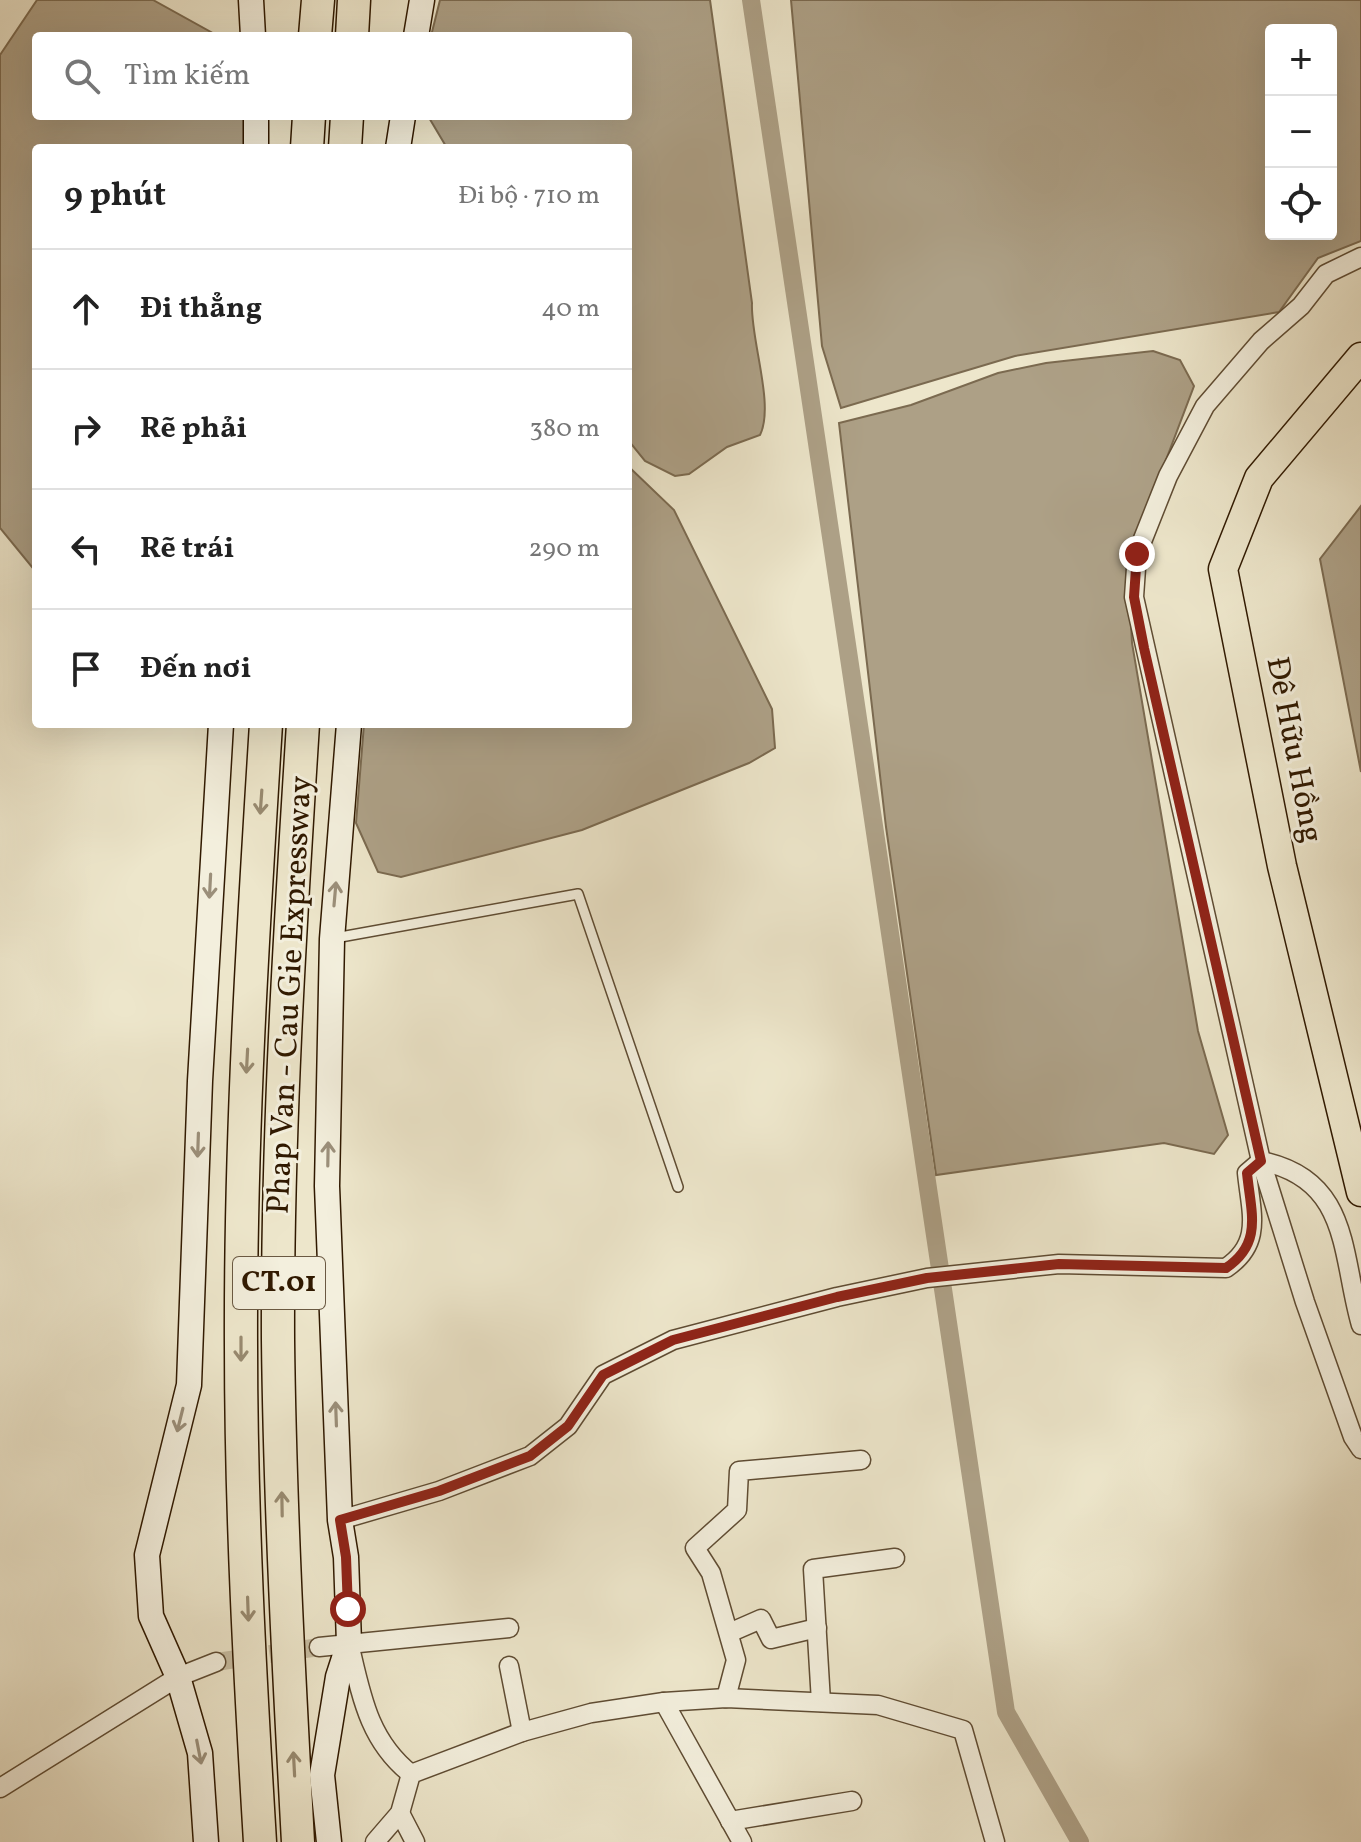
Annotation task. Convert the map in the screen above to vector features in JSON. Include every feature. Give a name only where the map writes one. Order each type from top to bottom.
[{"type":"highway","points":[[315,32],[318,0]]},
{"type":"highway","points":[[352,32],[354,0]]},
{"type":"highway","points":[[307,144],[309,120]]},
{"type":"highway","points":[[345,144],[347,120]]},
{"type":"highway","name":"Phap Van - Cau Gie Expressway","points":[[260,1842],[250,1683],[241,1347],[246,1073],[266,728]]},
{"type":"highway","name":"Phap Van - Cau Gie Expressway","points":[[298,1842],[284,1562],[278,1339],[283,1069],[303,728]]},
{"type":"main road","name":"Đê Hữu Hồng","points":[[1361,357],[1259,478],[1223,569],[1282,866],[1361,1192]]},
{"type":"street","points":[[251,0],[253,32]]},
{"type":"street","points":[[417,32],[422,0]]},
{"type":"street","points":[[256,120],[256,144]]},
{"type":"street","points":[[399,144],[402,120]]},
{"type":"street","points":[[1361,257],[1326,274],[1301,306],[1261,341],[1205,406],[1168,476],[1137,554],[1134,597],[1261,1161],[1305,1302],[1353,1437],[1361,1449]]},
{"type":"street","points":[[206,1842],[200,1753],[178,1677],[151,1616],[147,1555],[189,1385],[200,1081],[221,728]]},
{"type":"street","points":[[349,728],[332,939],[327,1186],[340,1520],[346,1557],[349,1643],[365,1713],[391,1759],[411,1774]]},
{"type":"street","points":[[1261,1161],[1287,1166],[1325,1197],[1339,1227],[1353,1274],[1361,1325]]},
{"type":"street","points":[[340,1520],[439,1491],[530,1456],[568,1426],[603,1375],[673,1340],[837,1297],[927,1278],[1059,1264],[1226,1268],[1244,1256],[1251,1242],[1247,1173],[1261,1161]]},
{"type":"street","points":[[726,1698],[736,1660],[711,1573],[695,1548],[737,1510],[739,1471],[861,1460]]},
{"type":"street","points":[[821,1702],[813,1569],[895,1558]]},
{"type":"street","points":[[729,1633],[761,1619],[771,1639],[817,1628]]},
{"type":"street","points":[[319,1647],[509,1628]]},
{"type":"street","points":[[329,1842],[322,1775],[338,1677],[349,1643]]},
{"type":"street","points":[[2,1784],[178,1677],[216,1662]]},
{"type":"street","points":[[509,1666],[522,1732]]},
{"type":"street","points":[[411,1774],[522,1732],[591,1713],[664,1702],[726,1698],[878,1705],[963,1730],[994,1842]]},
{"type":"street","points":[[664,1702],[742,1842]]},
{"type":"street","points":[[375,1842],[400,1813],[411,1774]]},
{"type":"street","points":[[730,1821],[852,1801]]},
{"type":"street","points":[[400,1813],[415,1842]]},
{"type":"lane","points":[[332,939],[578,894],[678,1187]]},
{"type":"shaded area","points":[[37,0],[153,0],[211,32],[32,32],[32,120],[249,120],[250,144],[32,144],[32,567],[0,528],[0,55]]},
{"type":"shaded area","points":[[440,0],[710,0],[764,389],[764,422],[760,435],[727,447],[689,474],[675,476],[645,461],[632,445],[632,144],[445,144],[430,120],[632,120],[632,32],[432,32]]},
{"type":"shaded area","points":[[791,0],[1361,0],[1361,241],[1318,258],[1279,312],[1015,356],[841,408],[822,346]]},
{"type":"shaded area","points":[[1153,351],[1180,360],[1194,386],[1133,547],[1129,586],[1132,643],[1198,1031],[1228,1135],[1214,1154],[1164,1143],[936,1175],[886,827],[839,423],[911,405],[998,373],[1046,363]]},
{"type":"shaded area","points":[[632,470],[674,510],[772,709],[775,748],[749,763],[582,830],[401,877],[378,872],[356,823],[364,728],[632,728]]},
{"type":"shaded area","points":[[1361,506],[1361,772],[1320,559]]},
{"type":"waterway","points":[[751,0],[1006,1712],[1080,1842]]},
{"type":"tunnel","points":[[216,1662],[319,1647]]},
{"type":"route","points":[[348,1609],[346,1557],[340,1520],[439,1491],[530,1456],[568,1426],[603,1375],[673,1340],[837,1297],[927,1278],[1059,1264],[1226,1268],[1244,1256],[1251,1242],[1247,1173],[1261,1161],[1144,648],[1134,597],[1137,554]]}]
